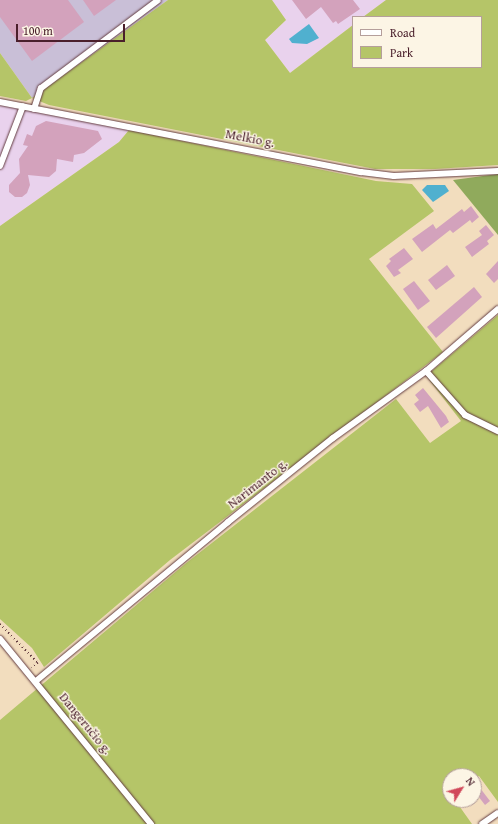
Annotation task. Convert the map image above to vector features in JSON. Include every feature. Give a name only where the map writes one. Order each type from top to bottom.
[{"type":"street","points":[[34,109],[41,88],[158,0]]},
{"type":"street","name":"Melkio g.","points":[[0,102],[361,172],[394,176],[498,171]]},
{"type":"street","points":[[0,166],[23,106]]},
{"type":"street","name":"Narimanto g.","points":[[36,681],[228,522],[333,438],[426,371],[498,309]]},
{"type":"street","points":[[426,371],[465,415],[498,431]]},
{"type":"street","name":"Dangeručio g.","points":[[0,639],[28,671],[151,824]]},
{"type":"street","points":[[482,824],[498,813]]},
{"type":"path","points":[[0,624],[38,663],[28,671]]},
{"type":"shaded area","points":[[0,0],[168,0],[32,98],[0,53]]},
{"type":"shaded area","points":[[272,0],[386,0],[364,16],[352,16],[352,26],[290,73],[265,40],[286,20]]},
{"type":"shaded area","points":[[0,105],[129,130],[119,142],[0,226]]},
{"type":"green space","points":[[168,0],[272,0],[286,20],[265,40],[290,73],[352,26],[352,68],[482,68],[482,16],[364,16],[386,0],[498,0],[498,165],[435,169],[375,169],[49,105],[32,98]]},
{"type":"green space","points":[[0,53],[32,98],[26,101],[0,96]]},
{"type":"green space","points":[[129,130],[376,181],[412,184],[434,211],[369,259],[443,352],[170,560],[44,667],[32,648],[0,619],[0,226],[119,142]]},
{"type":"green space","points":[[498,174],[498,235],[453,180]]},
{"type":"green space","points":[[498,315],[498,802],[482,780],[482,768],[442,768],[442,808],[461,808],[472,824],[0,824],[0,720],[185,564],[396,399],[430,443],[461,421],[426,376]]},
{"type":"water","points":[[309,24],[319,38],[307,44],[292,43],[289,39]]},
{"type":"water","points":[[427,185],[445,185],[449,191],[433,202],[422,190]]},
{"type":"building","points":[[0,0],[68,0],[84,22],[32,61],[0,17]]},
{"type":"building","points":[[83,0],[116,0],[94,16]]},
{"type":"building","points":[[292,0],[353,0],[360,9],[338,24],[336,21],[333,23],[321,7],[306,19]]},
{"type":"building","points":[[46,121],[98,131],[102,139],[84,153],[74,155],[73,162],[57,159],[56,171],[49,177],[28,175],[30,185],[27,193],[22,197],[15,197],[9,192],[9,185],[20,173],[19,159],[28,146],[23,145],[27,134],[32,136],[36,126]]},
{"type":"building","points":[[471,206],[479,217],[472,223],[470,220],[453,233],[450,230],[422,252],[412,239],[433,224],[436,229],[462,209],[464,212]]},
{"type":"building","points":[[486,225],[494,235],[487,241],[489,244],[472,257],[465,247],[482,235],[479,231]]},
{"type":"building","points":[[404,248],[413,259],[398,270],[401,273],[394,277],[386,266],[391,261],[389,259]]},
{"type":"building","points":[[498,261],[498,279],[494,283],[486,274]]},
{"type":"building","points":[[447,265],[455,276],[436,290],[428,280]]},
{"type":"building","points":[[414,281],[430,301],[418,310],[403,289]]},
{"type":"building","points":[[474,287],[482,297],[436,338],[427,327]]},
{"type":"building","points":[[423,388],[446,416],[449,422],[441,428],[428,406],[420,412],[414,404],[419,400],[415,395]]},
{"type":"building","points":[[482,791],[490,801],[485,805],[482,801]]}]
